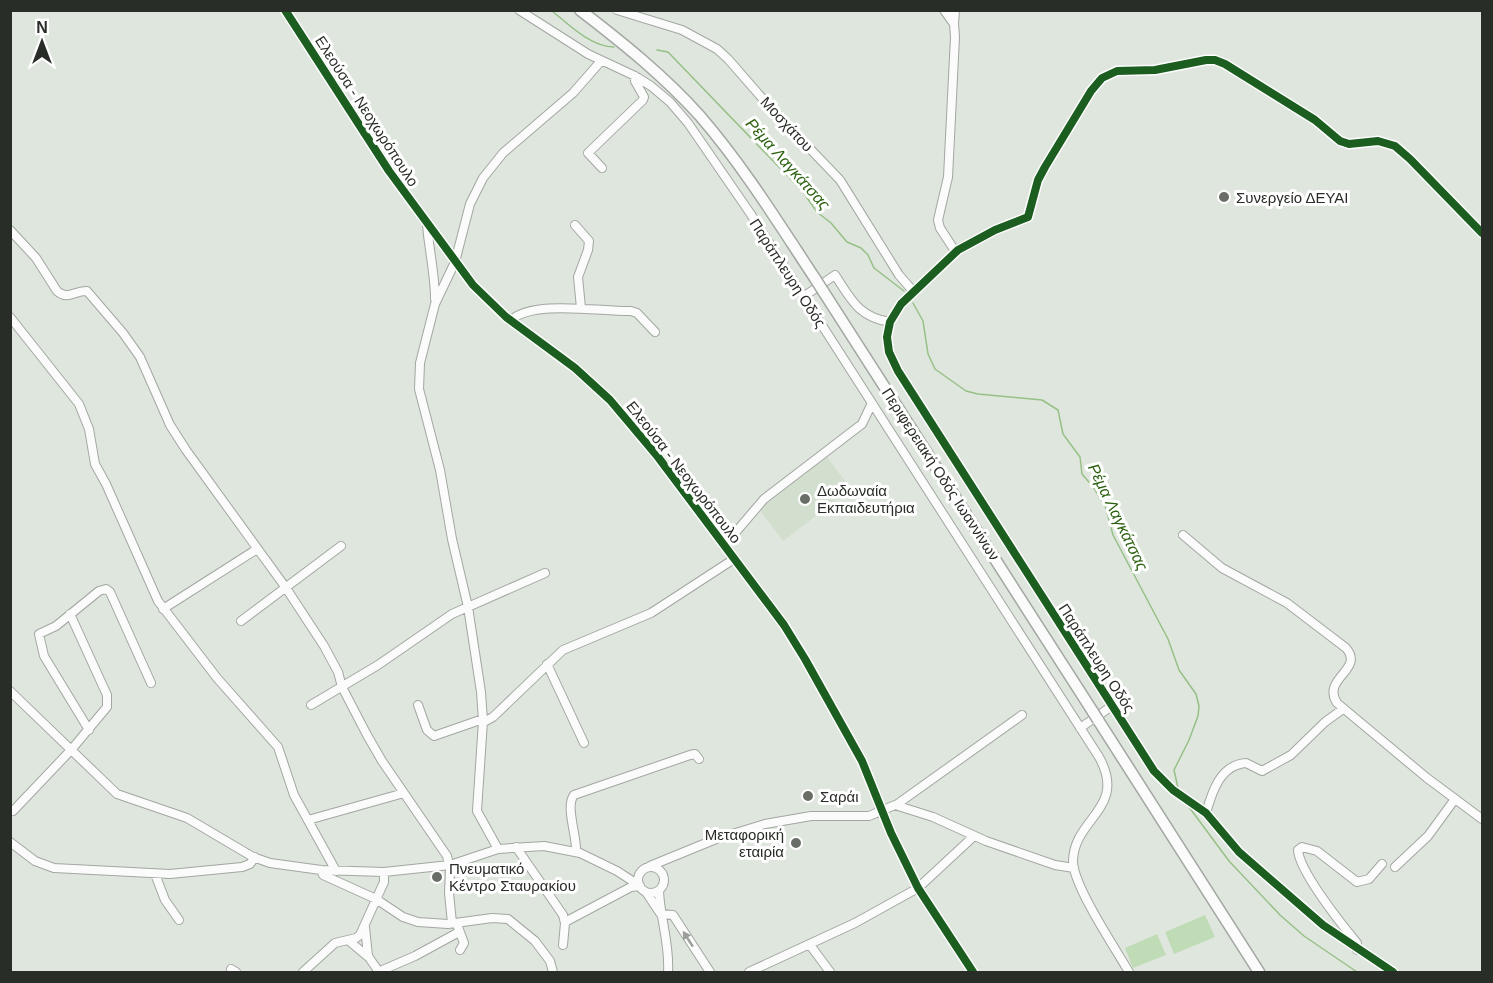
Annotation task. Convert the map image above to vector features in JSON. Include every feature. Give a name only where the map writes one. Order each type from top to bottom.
[{"type":"highway","name":"Περιφερειακή Οδός Ιωαννίνων","points":[[580,10],[644,61],[698,114],[745,174],[816,280],[1259,972]]},
{"type":"street","name":"Ελεούσα - Νεοχωρόπουλο","points":[[285,10],[388,171],[472,285],[510,321],[575,368],[600,390],[658,457],[784,625],[858,753],[918,888],[973,972]]},
{"type":"street","name":"Παράπλευρη Οδός","points":[[519,10],[569,43],[634,76],[657,91],[688,123],[750,213],[1103,763],[1108,782],[1105,799],[1076,846],[1074,868]]},
{"type":"street","points":[[944,10],[954,24]]},
{"type":"street","points":[[955,10],[948,177],[938,220],[940,228],[955,251]]},
{"type":"street","name":"Μοσχάτου","points":[[623,12],[682,30],[717,49],[728,59],[769,106],[840,180],[899,275],[913,291]]},
{"type":"street","points":[[803,297],[835,275],[861,311],[872,318],[890,322],[901,304],[955,251],[995,230],[1028,217],[1044,167],[1091,91],[1102,78],[1117,71],[1155,70],[1209,60],[1226,64],[1247,76],[1315,120],[1340,141],[1349,144],[1378,141],[1395,146],[1482,233]]},
{"type":"street","points":[[498,849],[477,811],[482,721],[481,692],[468,607],[452,539],[440,470],[419,389],[420,363],[435,304],[455,262],[470,204],[483,178],[502,153],[573,93],[601,61]]},
{"type":"street","points":[[602,168],[588,153],[643,100],[644,97],[634,76]]},
{"type":"street","points":[[427,224],[429,249],[435,272],[435,304]]},
{"type":"street","points":[[574,225],[589,241],[578,277],[581,308]]},
{"type":"street","points":[[10,230],[36,258],[58,293],[68,296],[87,291],[123,333],[148,372],[170,425],[186,450],[286,588],[324,646],[367,735],[447,856],[450,865],[449,893],[455,923],[464,943],[460,950]]},
{"type":"street","points":[[510,321],[525,312],[564,308],[634,311],[655,332]]},
{"type":"street","points":[[10,317],[72,393],[83,411],[97,468],[158,601],[230,693],[278,747],[294,795],[336,871]]},
{"type":"street","name":"Παράπλευρη Οδός","points":[[890,322],[887,332],[888,346],[898,371],[1154,771],[1173,790],[1206,813],[1239,852],[1323,926],[1393,972]]},
{"type":"street","points":[[724,546],[764,499],[862,424],[872,404]]},
{"type":"street","points":[[1183,535],[1222,568],[1287,603],[1348,650],[1351,662],[1332,691],[1334,698],[1343,709],[1482,819]]},
{"type":"street","points":[[241,621],[341,546]]},
{"type":"street","points":[[163,609],[257,549]]},
{"type":"street","points":[[418,705],[427,730],[434,736],[493,717],[563,650],[651,613],[734,559]]},
{"type":"street","points":[[311,705],[378,665],[445,618],[545,573]]},
{"type":"street","points":[[88,730],[44,656],[39,636],[99,591],[108,590],[151,682]]},
{"type":"street","points":[[13,811],[106,710],[108,699],[70,614]]},
{"type":"street","points":[[547,664],[584,742]]},
{"type":"street","points":[[10,691],[117,794],[195,822],[255,857],[278,865],[336,871],[384,872],[450,865],[498,849],[552,846],[576,851],[617,871],[643,889]]},
{"type":"street","points":[[1080,728],[1112,706]]},
{"type":"street","points":[[1206,813],[1218,782],[1232,767],[1246,763],[1262,771],[1283,760],[1343,709]]},
{"type":"street","points":[[617,871],[628,872],[646,868],[727,835],[773,822],[823,815],[869,816],[882,811],[896,805],[1022,715]]},
{"type":"street","points":[[576,851],[577,841],[570,804],[574,795],[693,754],[699,759]]},
{"type":"street","points":[[308,820],[404,793]]},
{"type":"street","points":[[1395,867],[1428,836],[1455,799]]},
{"type":"street","points":[[896,805],[1055,865],[1074,868],[1081,889],[1129,972]]},
{"type":"street","points":[[749,972],[810,945],[918,888],[974,836]]},
{"type":"street","points":[[10,842],[34,861],[51,868],[155,874],[181,873],[238,868],[248,865],[255,857]]},
{"type":"street","points":[[1357,950],[1357,943],[1322,897],[1300,860],[1298,850],[1302,846],[1314,849],[1357,882],[1369,879],[1382,864]]},
{"type":"street","points":[[516,847],[561,911],[565,922],[563,945]]},
{"type":"street","points":[[668,972],[668,948],[659,891],[664,884],[667,866],[674,858]]},
{"type":"street","points":[[646,868],[658,868],[664,875]]},
{"type":"street","points":[[646,868],[638,878],[643,889],[661,914],[673,915],[710,972]]},
{"type":"street","points":[[321,870],[323,875],[376,899],[410,920],[433,924],[497,917],[508,919],[535,941],[547,956],[551,972]]},
{"type":"street","points":[[303,972],[333,944],[360,936],[384,882],[384,872]]},
{"type":"street","points":[[155,874],[165,900],[179,920]]},
{"type":"street","points":[[565,922],[631,886],[659,891]]},
{"type":"street","points":[[365,925],[368,956]]},
{"type":"street","points":[[348,940],[368,956],[379,972],[415,957],[459,932]]},
{"type":"street","points":[[810,945],[830,972]]},
{"type":"shaded area","name":"Δωδωναία Εκπαιδευτήρια","points":[[827,457],[851,489],[783,541],[759,509]]},
{"type":"green space","points":[[1205,915],[1215,937],[1174,954],[1165,932]]},
{"type":"green space","points":[[1157,934],[1166,955],[1133,968],[1125,948]]},
{"type":"waterway","name":"Ρέμα Λαγκάτσας","points":[[551,10],[588,39],[614,47]]},
{"type":"waterway","name":"Ρέμα Λαγκάτσας","points":[[657,50],[668,52],[803,192],[817,212],[831,223],[847,242],[861,248],[868,255],[874,268],[904,291]]},
{"type":"waterway","name":"Ρέμα Λαγκάτσας","points":[[913,303],[923,321],[928,354],[935,369],[966,391],[1042,400],[1058,410],[1063,434],[1080,457],[1082,474],[1106,508],[1113,535],[1168,639],[1179,670],[1196,694],[1199,706],[1198,716],[1174,770],[1178,788]]},
{"type":"waterway","name":"Ρέμα Λαγκάτσας","points":[[1189,807],[1229,861],[1280,915],[1304,936],[1357,972]]},
{"type":"cycle path","points":[[285,10],[389,171],[473,285],[506,317],[575,368],[610,400],[658,457],[784,625],[862,761],[891,833],[918,888],[973,972]]},
{"type":"cycle path","points":[[1393,972],[1323,925],[1239,852],[1206,813],[1173,790],[1154,771],[898,371],[889,352],[887,337],[890,322],[901,304],[958,250],[995,230],[1028,217],[1038,180],[1091,91],[1102,78],[1117,71],[1155,70],[1206,60],[1215,60],[1225,64],[1315,120],[1340,141],[1349,144],[1378,141],[1395,146],[1482,233]]},
{"type":"place","name":"Συνεργείο ΔΕΥΑΙ","points":[[1224,197]]},
{"type":"place","name":"Δωδωναία Εκπαιδευτήρια","points":[[805,499]]},
{"type":"place","name":"Σαράι","points":[[808,796]]},
{"type":"place","name":"Μεταφορική εταιρία","points":[[796,843]]},
{"type":"place","name":"Πνευματικό Κέντρο Σταυρακίου","points":[[437,877]]}]
